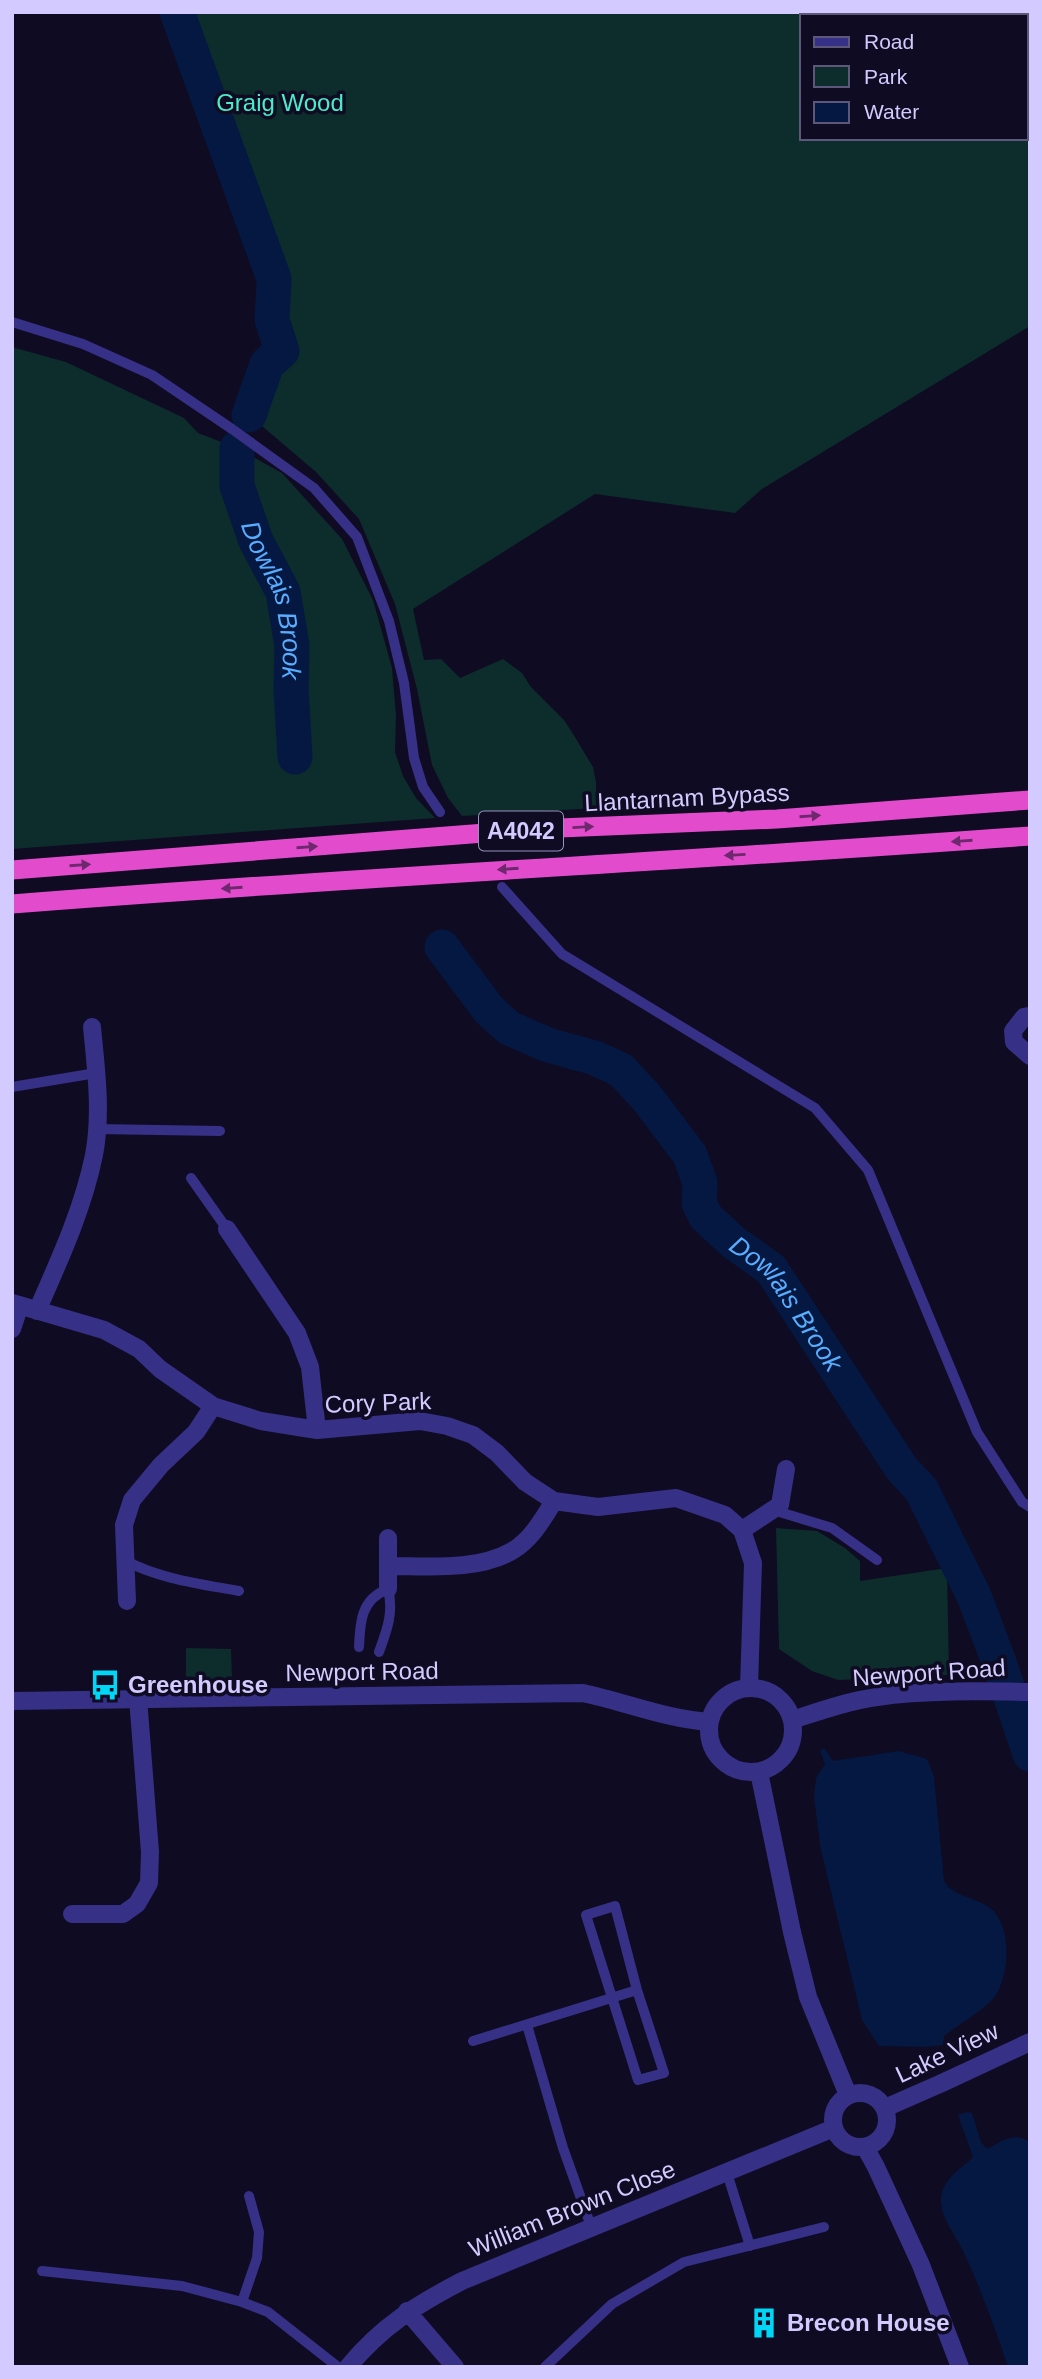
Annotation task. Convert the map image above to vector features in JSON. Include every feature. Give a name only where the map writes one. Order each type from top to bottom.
[{"type":"highway","name":"Llantarnam Bypass","points":[[12,870],[536,829],[777,819],[1030,800]]},
{"type":"highway","name":"A4042","points":[[12,904],[1030,836]]},
{"type":"street","points":[[1030,1016],[1024,1017],[1013,1031],[1014,1042],[1030,1056]]},
{"type":"street","points":[[12,1329],[23,1307],[65,1247],[94,1154],[99,1105],[92,1027]]},
{"type":"street","points":[[227,1229],[286,1314],[301,1342],[313,1382],[317,1430]]},
{"type":"street","name":"Cory Park","points":[[23,1307],[104,1330],[139,1349],[160,1369],[213,1406],[261,1421],[317,1430],[419,1421],[447,1426],[473,1435],[525,1482],[554,1502],[598,1507],[676,1498],[725,1516],[742,1530]]},
{"type":"street","points":[[127,1601],[124,1525],[132,1500],[162,1465],[196,1432],[213,1406]]},
{"type":"street","points":[[750,1687],[753,1563],[742,1530],[780,1505],[786,1469]]},
{"type":"street","points":[[389,1566],[482,1562],[513,1550],[536,1530],[554,1502]]},
{"type":"street","points":[[388,1538],[388,1589]]},
{"type":"street","points":[[750,1687],[772,1693],[781,1700],[792,1720],[793,1734],[783,1759],[759,1772],[746,1773],[732,1769],[721,1760],[712,1749],[708,1736],[714,1708],[723,1697],[750,1687]]},
{"type":"street","name":"Newport Road","points":[[792,1720],[850,1702],[878,1697],[984,1691],[1030,1692]]},
{"type":"street","name":"Newport Road","points":[[12,1701],[583,1693],[687,1720],[709,1722]]},
{"type":"street","points":[[72,1914],[123,1914],[137,1903],[149,1884],[150,1852],[138,1698]]},
{"type":"street","points":[[759,1772],[808,1997],[848,2095]]},
{"type":"street","name":"Lake View","points":[[885,2108],[1030,2042]]},
{"type":"street","points":[[859,2092],[869,2094],[878,2099],[885,2108],[887,2118],[882,2137],[865,2147],[846,2143],[838,2136],[834,2127],[835,2109],[848,2095],[859,2092]]},
{"type":"street","name":"William Brown Close","points":[[348,2367],[365,2346],[407,2311],[462,2281],[834,2127]]},
{"type":"street","points":[[865,2147],[921,2265],[960,2367]]},
{"type":"street","points":[[407,2311],[455,2367]]},
{"type":"lane","points":[[12,322],[83,344],[152,375],[314,488],[357,537],[389,621],[404,683],[414,758],[423,787],[440,812]]},
{"type":"lane","points":[[502,887],[562,954],[815,1108],[859,1159],[867,1170],[977,1432],[1022,1502],[1030,1507]]},
{"type":"lane","points":[[12,1087],[96,1073]]},
{"type":"lane","points":[[96,1129],[220,1131]]},
{"type":"lane","points":[[191,1178],[227,1229]]},
{"type":"lane","points":[[773,1510],[832,1528],[877,1560]]},
{"type":"lane","points":[[126,1561],[163,1576],[239,1591]]},
{"type":"lane","points":[[359,1647],[365,1607],[375,1594],[388,1589],[391,1614],[379,1652]]},
{"type":"lane","points":[[615,1906],[637,1990],[664,2073],[638,2080],[586,1915],[615,1906]]},
{"type":"lane","points":[[473,2041],[637,1990]]},
{"type":"lane","points":[[527,2025],[563,2148],[592,2229]]},
{"type":"lane","points":[[727,2173],[750,2246]]},
{"type":"lane","points":[[242,2302],[257,2258],[259,2232],[248,2196]]},
{"type":"lane","points":[[545,2367],[612,2304],[684,2262],[824,2227]]},
{"type":"lane","points":[[42,2271],[181,2286],[242,2302],[268,2312],[338,2367]]},
{"type":"green space","name":"Graig Wood","points":[[177,12],[1030,12],[1030,326],[762,489],[735,513],[595,494],[413,609],[424,660],[441,659],[460,678],[503,659],[522,673],[531,687],[564,720],[593,767],[596,808],[462,816],[448,798],[432,765],[417,689],[395,604],[359,519],[316,472],[249,415],[267,364],[282,351],[272,320],[274,279]]},
{"type":"green space","points":[[12,347],[66,362],[184,418],[198,433],[237,448],[282,473],[342,539],[373,600],[392,668],[396,716],[395,752],[403,776],[416,798],[435,818],[12,849]]},
{"type":"green space","points":[[776,1528],[817,1531],[845,1548],[860,1561],[860,1581],[947,1568],[949,1675],[838,1680],[812,1671],[779,1649]]},
{"type":"green space","points":[[186,1648],[231,1649],[232,1680],[186,1684]]},
{"type":"water","points":[[824,1748],[833,1761],[899,1751],[927,1759],[934,1776],[944,1881],[959,1894],[990,1908],[1003,1926],[1006,1965],[999,1990],[989,2003],[944,2036],[943,2045],[879,2046],[862,2020],[820,1846],[814,1796],[816,1778],[825,1764],[820,1751]]},
{"type":"water","points":[[972,2113],[981,2142],[987,2149],[1014,2137],[1030,2143],[1030,2367],[1008,2367],[976,2280],[941,2205],[945,2185],[953,2174],[973,2157],[958,2115]]},
{"type":"waterway","name":"Dowlais Brook","points":[[177,12],[274,279],[272,320],[282,351],[267,364],[249,415]]},
{"type":"waterway","name":"Dowlais Brook","points":[[237,448],[237,486],[256,541],[283,592],[292,646],[291,689],[295,757]]},
{"type":"waterway","name":"Dowlais Brook","points":[[442,947],[489,1010],[509,1028],[548,1045],[595,1058],[621,1070],[647,1098],[690,1155],[700,1183],[699,1203],[706,1217],[733,1242],[771,1269],[902,1469],[921,1489],[974,1596],[1030,1754]]},
{"type":"place","name":"Greenhouse","points":[[105,1685]]},
{"type":"place","name":"Brecon House","points":[[764,2323]]}]
